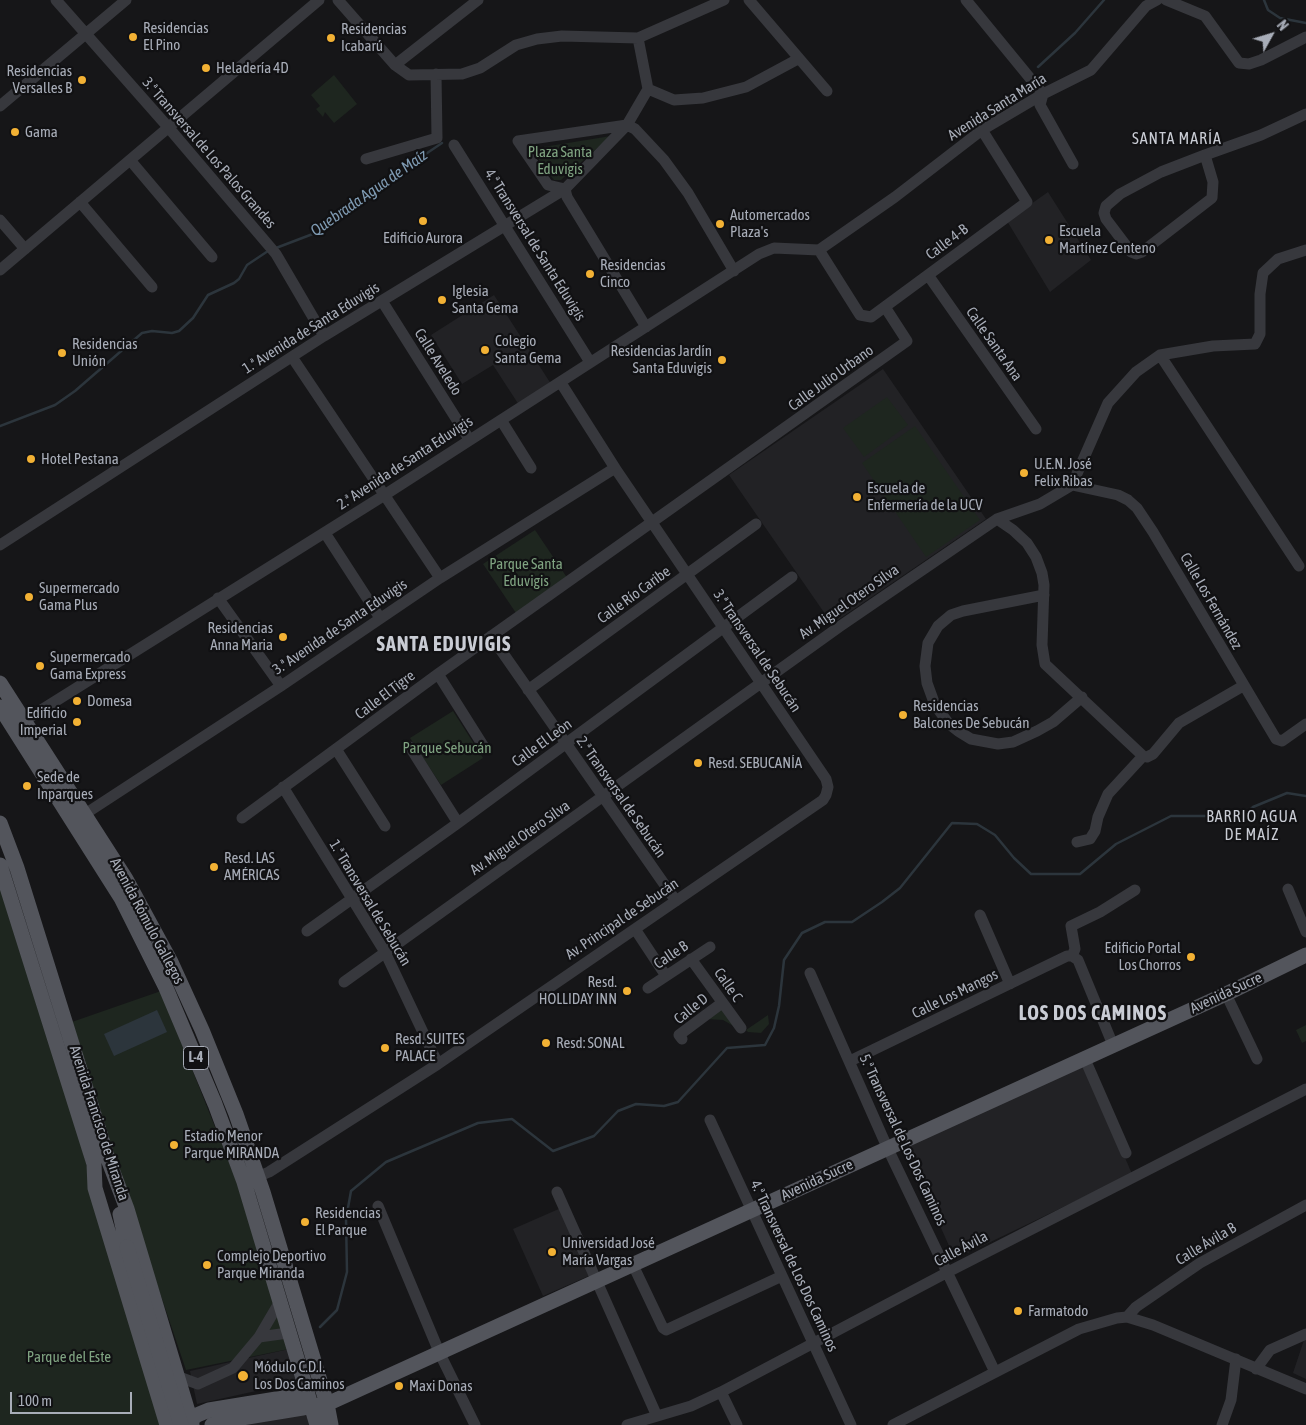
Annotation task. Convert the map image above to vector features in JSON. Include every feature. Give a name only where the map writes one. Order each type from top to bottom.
[{"type":"main road","name":"Avenida Rómulo Gallegos","points":[[0,683],[19,724],[141,936],[166,988],[250,1180]]},
{"type":"main road","name":"Avenida Rómulo Gallegos","points":[[0,707],[19,724],[85,814],[126,879],[171,962],[202,1030],[236,1114],[250,1180]]},
{"type":"main road","name":"Avenida Francisco de Miranda","points":[[0,823],[20,876],[101,1162],[95,1188],[165,1418]]},
{"type":"main road","name":"Avenida Francisco de Miranda","points":[[0,865],[101,1162],[127,1210],[179,1378],[187,1424]]},
{"type":"main road","name":"Avenida Sucre","points":[[309,1400],[327,1404],[440,1354],[596,1280],[633,1265],[1084,1057],[1226,994],[1306,955]]},
{"type":"main road","points":[[101,1162],[127,1247],[187,1424],[203,1412],[221,1407],[309,1400]]},
{"type":"main road","name":"L-4","points":[[250,1180],[279,1303],[317,1425]]},
{"type":"main road","name":"L-4","points":[[250,1180],[327,1404],[331,1425]]},
{"type":"main road","points":[[165,1418],[178,1420],[184,1418],[187,1413],[184,1398]]},
{"type":"main road","points":[[212,1425],[309,1400]]},
{"type":"street","name":"3.ª Transversal de Los Palos Grandes","points":[[56,0],[168,127],[276,254],[324,336]]},
{"type":"street","points":[[0,106],[126,0]]},
{"type":"street","points":[[0,270],[319,0]]},
{"type":"street","points":[[338,0],[395,65],[409,75],[462,74],[480,68],[516,45],[537,39],[562,36],[638,38],[724,0]]},
{"type":"street","points":[[395,65],[478,0]]},
{"type":"street","points":[[749,0],[827,91]]},
{"type":"street","points":[[966,0],[1043,94],[1040,105],[1073,164]]},
{"type":"street","name":"Avenida Santa María","points":[[819,250],[894,197],[982,130],[1043,94],[1091,70],[1146,6],[1157,0]]},
{"type":"street","points":[[1166,0],[1205,16],[1239,63],[1249,64],[1260,60],[1306,37]]},
{"type":"street","points":[[638,38],[648,88],[674,100],[710,97],[746,87],[798,59]]},
{"type":"street","points":[[366,159],[437,138],[436,74]]},
{"type":"street","name":"1.ª Avenida de Santa Eduvigis","points":[[0,545],[324,336],[565,189],[627,125],[648,88]]},
{"type":"street","points":[[1206,155],[1213,182],[1212,198],[1142,252],[1136,254],[1131,252],[1106,219],[1104,212],[1106,206],[1120,194],[1147,179],[1206,155],[1261,135],[1306,114]]},
{"type":"street","points":[[646,327],[567,197],[565,189],[548,186],[518,141],[627,125],[635,129],[664,160],[688,193],[734,270]]},
{"type":"street","name":"Calle 4-B","points":[[885,307],[1028,202],[982,130]]},
{"type":"street","name":"4.ª Transversal de Santa Eduvigis","points":[[454,145],[590,362]]},
{"type":"street","points":[[130,160],[212,257]]},
{"type":"street","points":[[80,202],[152,287]]},
{"type":"street","points":[[0,220],[25,249]]},
{"type":"street","name":"2.ª Avenida de Santa Eduvigis","points":[[19,724],[384,496],[469,439],[561,383],[590,362],[759,254],[774,248],[819,250]]},
{"type":"street","points":[[819,250],[860,315],[871,317],[885,307]]},
{"type":"street","points":[[1072,485],[1108,403],[1136,372],[1160,355],[1213,346],[1255,344],[1260,334],[1260,294],[1264,273],[1278,259],[1306,250]]},
{"type":"street","name":"Calle Santa Ana","points":[[928,275],[1036,429]]},
{"type":"street","name":"Calle Aveledo","points":[[382,301],[469,439]]},
{"type":"street","name":"Calle Julio Urbano","points":[[651,522],[908,342],[885,307]]},
{"type":"street","points":[[1160,355],[1299,566]]},
{"type":"street","points":[[292,357],[440,578]]},
{"type":"street","name":"3.ª Transversal de Sebucán","points":[[561,383],[651,522],[826,779],[828,787],[823,800]]},
{"type":"street","points":[[501,420],[531,468]]},
{"type":"street","name":"3.ª Avenida de Santa Eduvigis","points":[[85,814],[281,686],[440,578],[615,468]]},
{"type":"street","name":"Av. Miguel Otero Silva","points":[[344,982],[761,683],[997,519],[1040,504],[1072,485]]},
{"type":"street","name":"Calle Los Fernández","points":[[1072,485],[1118,496],[1128,500],[1137,508],[1160,543],[1243,686],[1279,742],[1306,724]]},
{"type":"street","points":[[997,519],[1027,543],[1036,556],[1042,573],[1044,595],[1042,645],[1045,664],[1082,697],[1142,756],[1147,757],[1153,754],[1179,724],[1243,686]]},
{"type":"street","name":"Calle El Tigre","points":[[242,818],[438,674],[651,522]]},
{"type":"street","name":"Calle Río Caribe","points":[[528,690],[756,524]]},
{"type":"street","points":[[325,533],[380,618]]},
{"type":"street","name":"Calle El Leòn","points":[[308,930],[565,745],[792,577]]},
{"type":"street","points":[[1044,595],[963,610],[951,615],[938,626],[928,643],[925,666],[927,683],[935,705],[949,724],[958,731],[971,738],[998,744],[1013,742],[1037,731],[1053,722],[1082,697]]},
{"type":"street","points":[[218,598],[281,686]]},
{"type":"street","name":"2.ª Transversal de Sebucán","points":[[491,636],[565,745],[676,901]]},
{"type":"street","points":[[438,674],[484,747]]},
{"type":"street","points":[[410,747],[458,823]]},
{"type":"street","points":[[336,749],[385,826]]},
{"type":"street","points":[[1077,842],[1090,839],[1095,831],[1098,817],[1108,794],[1142,756]]},
{"type":"street","name":"1.ª Transversal de Sebucán","points":[[284,788],[385,952],[438,1064]]},
{"type":"street","name":"Av. Principal de Sebucán","points":[[250,1180],[269,1172],[438,1064],[823,800]]},
{"type":"street","points":[[1288,889],[1306,932]]},
{"type":"street","points":[[1113,1045],[1078,960],[1072,956],[1075,950],[1070,926],[1100,912],[1134,890]]},
{"type":"street","points":[[980,915],[1010,984]]},
{"type":"street","points":[[635,929],[666,976]]},
{"type":"street","name":"Calle B","points":[[648,988],[710,947]]},
{"type":"street","name":"Calle Los Mangos","points":[[850,1061],[1067,956],[1072,956]]},
{"type":"street","name":"Calle C","points":[[691,959],[741,1028]]},
{"type":"street","name":"5.ª Transversal de Los Dos Caminos","points":[[810,973],[888,1147],[995,1372]]},
{"type":"street","points":[[1226,994],[1257,1059]]},
{"type":"street","name":"Calle D","points":[[682,1039],[679,1035],[722,1004]]},
{"type":"street","points":[[1084,1057],[1126,1153]]},
{"type":"street","name":"Calle Ávila","points":[[627,1425],[656,1414],[691,1406],[722,1392],[948,1272],[1306,1089]]},
{"type":"street","name":"4.ª Transversal de Los Dos Caminos","points":[[710,1120],[851,1425]]},
{"type":"street","points":[[557,1192],[656,1414]]},
{"type":"street","name":"Calle Ávila B","points":[[1127,1317],[1136,1307],[1200,1263],[1306,1205]]},
{"type":"street","points":[[378,1206],[440,1354],[475,1425]]},
{"type":"street","points":[[633,1265],[662,1328],[666,1330],[782,1276]]},
{"type":"street","points":[[179,1378],[198,1384],[233,1368],[259,1337],[279,1303]]},
{"type":"street","points":[[893,1425],[1086,1325],[1127,1317],[1153,1325],[1306,1389]]},
{"type":"street","points":[[259,1337],[288,1333]]},
{"type":"street","points":[[1256,1369],[1270,1350],[1306,1334]]},
{"type":"street","points":[[1222,1425],[1231,1400],[1236,1359]]},
{"type":"street","points":[[722,1392],[737,1425]]},
{"type":"shaded area","name":"Escuela Martínez Centeno","points":[[1048,192],[1091,260],[1050,292],[1007,221]]},
{"type":"shaded area","name":"Colegio Santa Gema","points":[[494,295],[551,384],[519,405],[493,365],[462,384],[431,335]]},
{"type":"shaded area","name":"Escuela de Enfermería de la UCV","points":[[883,369],[986,519],[832,624],[729,475]]},
{"type":"shaded area","points":[[157,1010],[167,1032],[114,1056],[104,1034]]},
{"type":"shaded area","points":[[1084,1062],[1132,1174],[955,1259],[904,1146]]},
{"type":"shaded area","name":"Universidad José María Vargas","points":[[561,1208],[591,1275],[543,1296],[513,1229]]},
{"type":"shaded area","points":[[1306,1339],[1306,1379],[1293,1373],[1304,1340]]},
{"type":"shaded area","name":"Módulo C.D.I. Los Dos Caminos","points":[[289,1349],[297,1382],[197,1404],[190,1371]]},
{"type":"shaded area","points":[[301,1413],[309,1418],[312,1425],[227,1425]]},
{"type":"green space","points":[[334,75],[357,104],[334,123],[325,112],[323,117],[316,109],[320,106],[311,95]]},
{"type":"green space","name":"Plaza Santa Eduvigis","points":[[611,136],[561,180],[554,180],[533,152],[537,148]]},
{"type":"green space","points":[[887,397],[908,425],[864,457],[843,428]]},
{"type":"green space","points":[[915,426],[980,520],[926,557],[862,463]]},
{"type":"green space","name":"Parque Santa Eduvigis","points":[[535,530],[570,582],[518,616],[483,564]]},
{"type":"green space","name":"Parque Sebucán","points":[[453,711],[483,758],[441,785],[410,738]]},
{"type":"green space","name":"Parque del Este","points":[[0,877],[60,1071],[160,1425],[0,1425]]},
{"type":"green space","name":"Complejo Deportivo Parque Miranda","points":[[161,991],[236,1180],[289,1349],[186,1370],[69,1023]]},
{"type":"green space","points":[[722,1008],[737,1028],[723,1020],[706,1019]]},
{"type":"green space","points":[[768,1015],[769,1024],[761,1033],[748,1032],[746,1030]]},
{"type":"green space","points":[[1306,1025],[1306,1041],[1302,1043],[1296,1030]]},
{"type":"waterway","name":"Quebrada Agua de Maíz","points":[[1038,67],[1075,33],[1104,0]]},
{"type":"waterway","name":"Quebrada Agua de Maíz","points":[[1264,0],[1268,10],[1280,18],[1306,23]]},
{"type":"waterway","name":"Quebrada Agua de Maíz","points":[[276,248],[318,232],[359,199],[442,143]]},
{"type":"waterway","name":"Quebrada Agua de Maíz","points":[[0,426],[55,405],[75,391],[142,333],[152,331],[172,333],[179,331],[193,318],[208,295],[234,283],[239,279],[247,265],[268,251]]},
{"type":"waterway","name":"Quebrada Agua de Maíz","points":[[320,1327],[337,1310],[347,1272],[346,1219],[351,1191],[386,1162],[478,1123],[512,1119],[553,1151],[594,1136],[618,1111],[636,1104],[664,1106],[678,1102],[727,1048],[765,1045],[774,1028],[779,1006],[784,960],[802,933],[825,922],[852,922],[882,902],[900,888],[952,823],[977,824],[995,835],[1014,858],[1031,874],[1080,874],[1116,844],[1171,816],[1207,816],[1238,822],[1253,807],[1287,793],[1306,796]]},
{"type":"place","name":"Residencias El Pino","points":[[133,37]]},
{"type":"place","name":"Residencias Icabarú","points":[[331,38]]},
{"type":"place","name":"Heladería 4D","points":[[206,68]]},
{"type":"place","name":"Residencias Versalles B","points":[[82,80]]},
{"type":"place","name":"Gama","points":[[15,132]]},
{"type":"place","name":"Edificio Aurora","points":[[423,221]]},
{"type":"place","name":"Automercados Plaza's","points":[[720,224]]},
{"type":"place","name":"Escuela Martínez Centeno","points":[[1049,240]]},
{"type":"place","name":"Residencias Cinco","points":[[590,274]]},
{"type":"place","name":"Iglesia Santa Gema","points":[[442,300]]},
{"type":"place","name":"Colegio Santa Gema","points":[[485,350]]},
{"type":"place","name":"Residencias Unión","points":[[62,353]]},
{"type":"place","name":"Residencias Jardín Santa Eduvigis","points":[[722,360]]},
{"type":"place","name":"Hotel Pestana","points":[[31,459]]},
{"type":"place","name":"U.E.N. José Felix Ribas","points":[[1024,473]]},
{"type":"place","name":"Escuela de Enfermería de la UCV","points":[[857,497]]},
{"type":"place","name":"Supermercado Gama Plus","points":[[29,597]]},
{"type":"place","name":"Residencias Anna Maria","points":[[283,637]]},
{"type":"place","name":"Supermercado Gama Express","points":[[40,666]]},
{"type":"place","name":"Domesa","points":[[77,701]]},
{"type":"place","name":"Residencias Balcones De Sebucán","points":[[903,715]]},
{"type":"place","name":"Edificio Imperial","points":[[77,722]]},
{"type":"place","name":"Resd. SEBUCANÍA","points":[[698,763]]},
{"type":"place","name":"Sede de Inparques","points":[[27,786]]},
{"type":"place","name":"Resd. LAS AMÉRICAS","points":[[214,867]]},
{"type":"place","name":"Edificio Portal Los Chorros","points":[[1191,957]]},
{"type":"place","name":"Resd. HOLLIDAY INN","points":[[627,991]]},
{"type":"place","name":"Resd: SONAL","points":[[546,1043]]},
{"type":"place","name":"Resd. SUITES PALACE","points":[[385,1048]]},
{"type":"place","name":"Estadio Menor Parque MIRANDA","points":[[174,1145]]},
{"type":"place","name":"Residencias El Parque","points":[[305,1222]]},
{"type":"place","name":"Universidad José María Vargas","points":[[552,1252]]},
{"type":"place","name":"Complejo Deportivo Parque Miranda","points":[[207,1265]]},
{"type":"place","name":"Farmatodo","points":[[1018,1311]]},
{"type":"place","name":"Módulo C.D.I. Los Dos Caminos","points":[[243,1376]]},
{"type":"place","name":"Maxi Donas","points":[[399,1386]]},
{"type":"district","name":"SANTA MARÍA","points":[[1177,139]]},
{"type":"district","name":"SANTA EDUVIGIS","points":[[444,645]]},
{"type":"district","name":"BARRIO AGUA DE MAÍZ","points":[[1252,826]]},
{"type":"district","name":"LOS DOS CAMINOS","points":[[1093,1014]]}]
